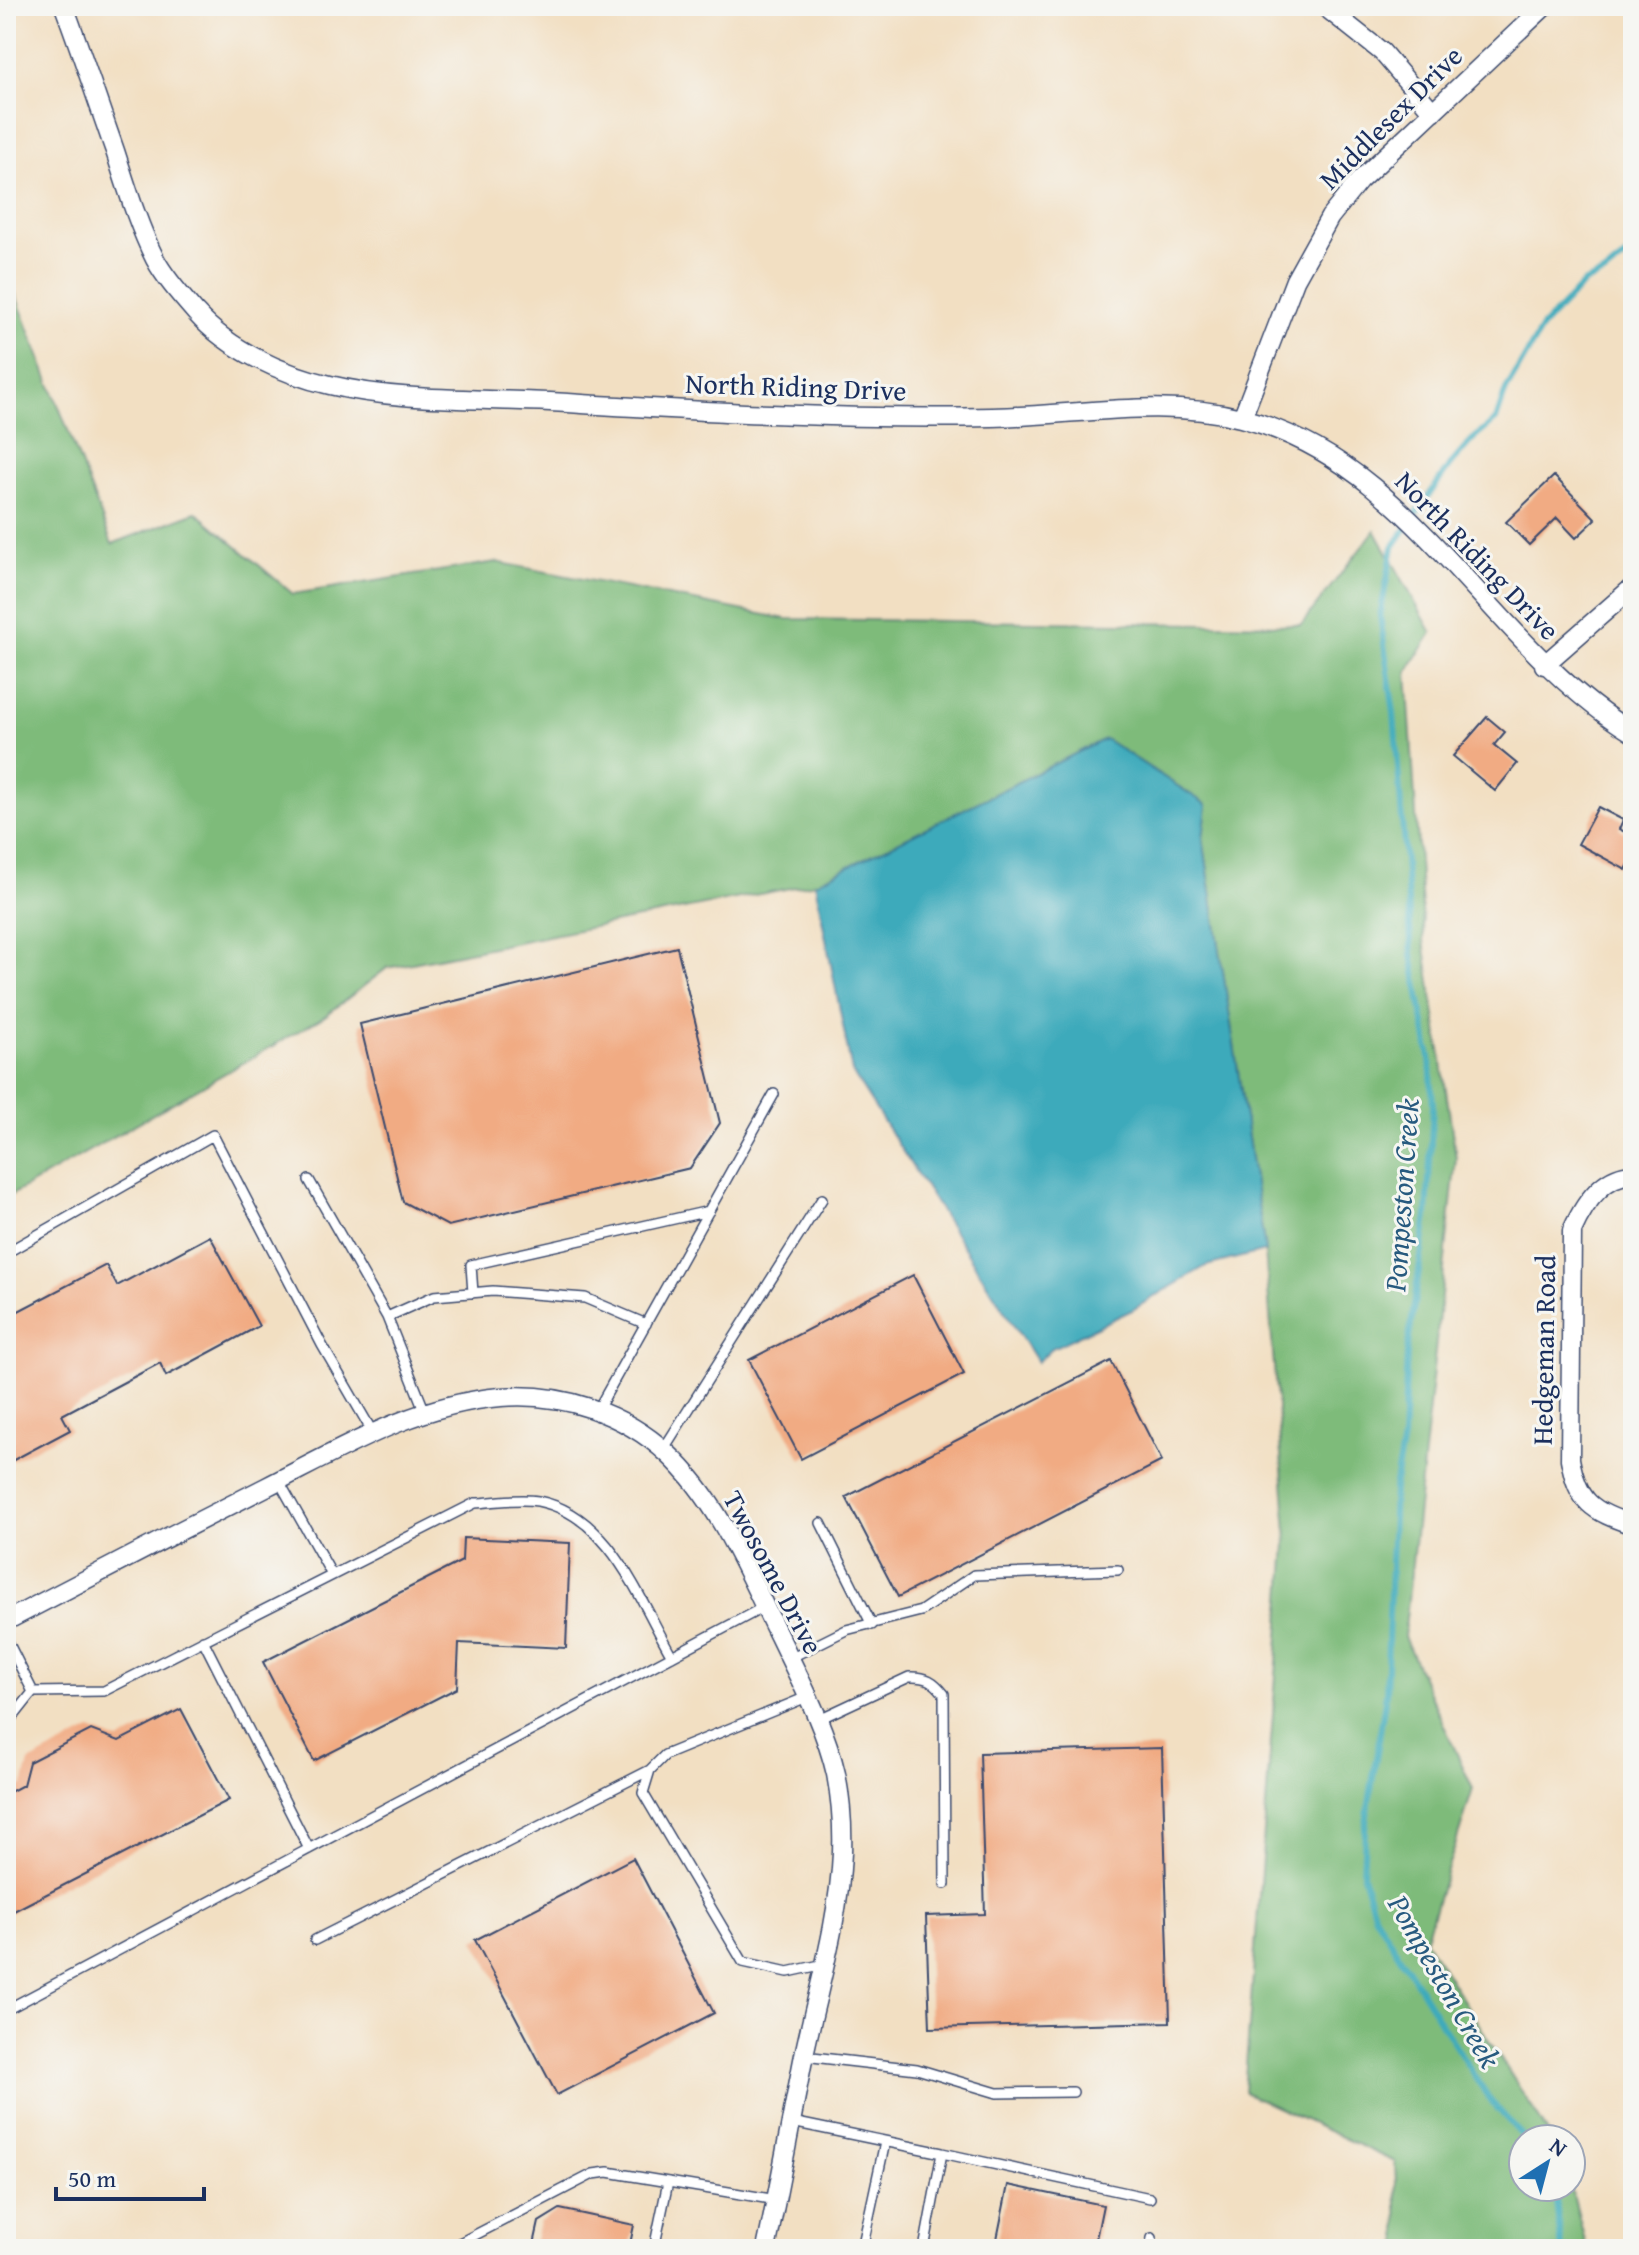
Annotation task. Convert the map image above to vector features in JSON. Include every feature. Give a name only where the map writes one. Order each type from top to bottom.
[{"type":"street","name":"North Riding Drive","points":[[64,6],[137,216],[157,263],[200,317],[248,354],[282,370],[368,393],[788,416],[1048,416],[1155,407],[1242,418],[1318,448],[1366,478],[1429,537],[1479,598],[1544,665],[1604,715],[1633,733]]},
{"type":"street","points":[[1324,6],[1382,52],[1433,112]]},
{"type":"street","name":"Middlesex Drive","points":[[1242,418],[1295,280],[1330,217],[1359,181],[1545,6]]},
{"type":"street","points":[[1544,665],[1633,587]]},
{"type":"street","name":"Hedgeman Road","points":[[1633,1174],[1623,1174],[1599,1189],[1582,1208],[1572,1231],[1570,1459],[1575,1485],[1588,1505],[1633,1525]]},
{"type":"street","name":"Twosome Drive","points":[[6,1621],[373,1433],[425,1412],[464,1402],[528,1397],[597,1411],[641,1433],[663,1450],[716,1515],[790,1659],[817,1720],[835,1773],[841,1812],[838,1896],[766,2249]]},
{"type":"lane","points":[[597,1411],[774,1094]]},
{"type":"lane","points":[[6,1253],[213,1135],[322,1345],[373,1433]]},
{"type":"lane","points":[[309,1180],[387,1317],[425,1412]]},
{"type":"lane","points":[[663,1450],[822,1199]]},
{"type":"lane","points":[[473,1293],[471,1265],[709,1211]]},
{"type":"lane","points":[[387,1317],[434,1296],[473,1293],[585,1298],[646,1324]]},
{"type":"lane","points":[[279,1481],[332,1575]]},
{"type":"lane","points":[[33,1692],[104,1691],[475,1503],[536,1501],[568,1511],[595,1530],[614,1555],[672,1656]]},
{"type":"lane","points":[[821,1523],[872,1625]]},
{"type":"lane","points":[[790,1659],[846,1630],[921,1611],[974,1575],[1118,1570]]},
{"type":"lane","points":[[6,2010],[764,1607]]},
{"type":"lane","points":[[6,1638],[33,1692]]},
{"type":"lane","points":[[203,1640],[309,1849]]},
{"type":"lane","points":[[817,1720],[909,1677],[922,1676],[935,1682],[944,1694],[945,1884]]},
{"type":"lane","points":[[6,1726],[33,1692]]},
{"type":"lane","points":[[315,1940],[650,1770],[665,1755],[807,1697]]},
{"type":"lane","points":[[650,1770],[643,1793],[743,1962],[788,1972],[825,1964]]},
{"type":"lane","points":[[804,2056],[917,2069],[997,2093],[1073,2092]]},
{"type":"lane","points":[[792,2122],[1150,2198]]},
{"type":"lane","points":[[862,2249],[885,2142]]},
{"type":"lane","points":[[924,2249],[942,2153]]},
{"type":"lane","points":[[448,2249],[593,2174],[608,2172],[777,2200]]},
{"type":"lane","points":[[654,2249],[668,2182]]},
{"type":"green space","points":[[6,270],[112,544],[196,512],[293,594],[496,562],[786,619],[1301,625],[1375,530],[1432,633],[1407,672],[1424,941],[1456,1158],[1404,1637],[1473,1789],[1425,1940],[1542,2123],[1507,2123],[1507,2203],[1575,2203],[1587,2249],[1399,2249],[1395,2162],[1244,2092],[1287,1532],[1265,1251],[1203,838],[1207,805],[1105,739],[815,883],[387,968],[325,1016],[6,1198]]},
{"type":"water","points":[[1105,739],[1207,805],[1203,838],[1265,1251],[1206,1266],[1132,1310],[1052,1348],[1037,1362],[852,1072],[815,883]]},
{"type":"building","points":[[1554,476],[1596,519],[1576,538],[1557,518],[1529,545],[1506,522]]},
{"type":"building","points":[[1487,717],[1505,732],[1494,745],[1517,764],[1495,791],[1453,756]]},
{"type":"building","points":[[1598,807],[1623,820],[1619,829],[1633,836],[1633,856],[1626,870],[1578,844]]},
{"type":"building","points":[[677,947],[720,1123],[690,1168],[448,1226],[403,1202],[360,1024]]},
{"type":"building","points":[[210,1236],[259,1326],[166,1376],[160,1363],[62,1415],[70,1430],[6,1464],[6,1336],[14,1331],[7,1317],[106,1265],[117,1286]]},
{"type":"building","points":[[913,1275],[964,1374],[801,1459],[749,1360]]},
{"type":"building","points":[[1111,1361],[1162,1461],[898,1597],[846,1497]]},
{"type":"building","points":[[463,1538],[570,1543],[566,1648],[459,1643],[457,1688],[314,1761],[263,1662],[462,1561]]},
{"type":"building","points":[[181,1709],[229,1800],[6,1915],[6,1794],[23,1785],[29,1762],[91,1730],[119,1741]]},
{"type":"building","points":[[1162,1748],[1170,2022],[930,2028],[926,1916],[985,1914],[980,1753]]},
{"type":"building","points":[[633,1858],[714,2013],[557,2095],[475,1940]]},
{"type":"building","points":[[1008,2185],[1103,2205],[1094,2249],[995,2249]]},
{"type":"building","points":[[560,2209],[634,2225],[629,2249],[533,2249],[539,2222]]},
{"type":"waterway","name":"Pompeston Creek","points":[[1511,2123],[1489,2099],[1375,1916],[1363,1875],[1365,1829],[1386,1694],[1394,1488],[1403,1439],[1407,1352],[1427,1216],[1433,1105],[1430,1058],[1412,955],[1394,713],[1380,616],[1393,547],[1450,465],[1472,440],[1496,420],[1506,390],[1543,326],[1585,282],[1604,274],[1633,251]]},
{"type":"waterway","name":"Pompeston Creek","points":[[1556,2203],[1562,2249]]}]
